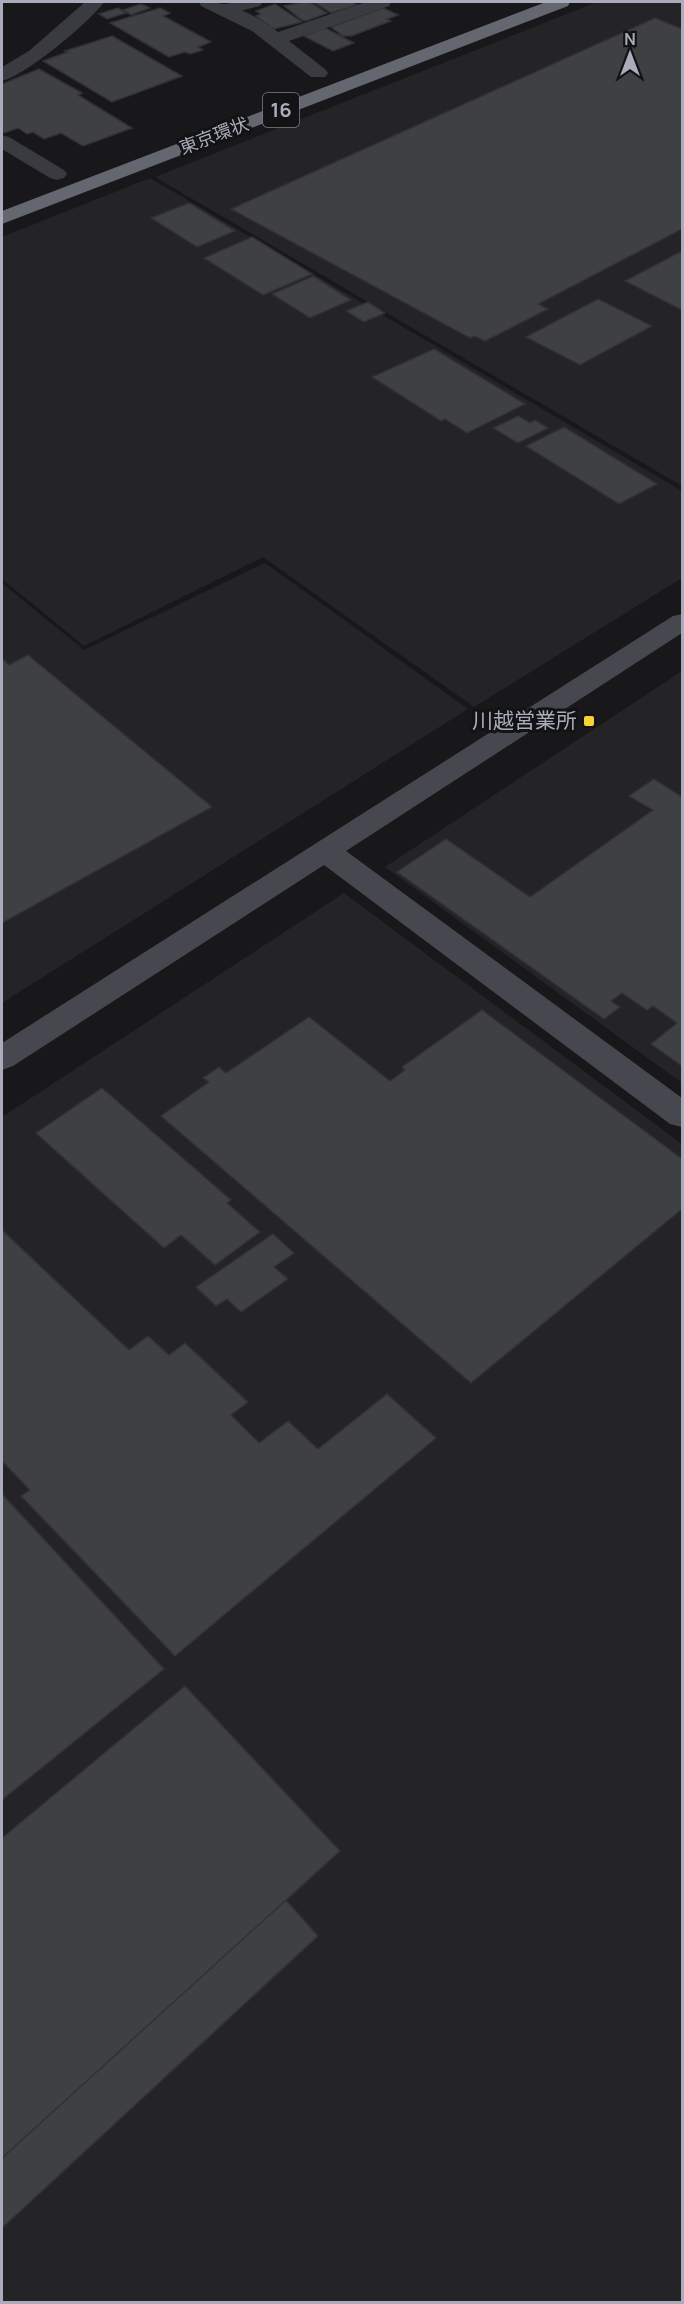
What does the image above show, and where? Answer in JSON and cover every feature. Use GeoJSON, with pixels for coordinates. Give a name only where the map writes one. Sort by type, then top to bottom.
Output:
{"type":"FeatureCollection","features":[{"type":"Feature","properties":{"kind":"highway","name":"東京環状"},"geometry":{"type":"LineString","coordinates":[[2,218],[561,2]]}},
{"type":"Feature","properties":{"kind":"highway","name":"16"},"geometry":{"type":"LineString","coordinates":[[296,82],[340,65]]}},
{"type":"Feature","properties":{"kind":"highway"},"geometry":{"type":"LineString","coordinates":[[35,183],[78,166]]}},
{"type":"Feature","properties":{"kind":"street"},"geometry":{"type":"LineString","coordinates":[[2,75],[36,55],[95,2]]}},
{"type":"Feature","properties":{"kind":"street"},"geometry":{"type":"LineString","coordinates":[[278,39],[382,2]]}},
{"type":"Feature","properties":{"kind":"street"},"geometry":{"type":"LineString","coordinates":[[216,6],[278,39],[292,54],[318,73]]}},
{"type":"Feature","properties":{"kind":"street"},"geometry":{"type":"LineString","coordinates":[[2,141],[57,174]]}},
{"type":"Feature","properties":{"kind":"street"},"geometry":{"type":"LineString","coordinates":[[2,1058],[682,622]]}},
{"type":"Feature","properties":{"kind":"street"},"geometry":{"type":"LineString","coordinates":[[325,850],[682,1115]]}},
{"type":"Feature","properties":{"kind":"lane"},"geometry":{"type":"LineString","coordinates":[[216,6],[254,2]]}},
{"type":"Feature","properties":{"kind":"shaded area"},"geometry":{"type":"Polygon","coordinates":[[[597,2],[682,2],[682,486],[155,177],[597,2]]]}},
{"type":"Feature","properties":{"kind":"shaded area"},"geometry":{"type":"Polygon","coordinates":[[[150,178],[682,491],[682,578],[474,707],[263,557],[84,646],[2,579],[2,237],[150,178]]]}},
{"type":"Feature","properties":{"kind":"shaded area"},"geometry":{"type":"Polygon","coordinates":[[[265,563],[468,709],[2,1003],[2,583],[84,650],[265,563]]]}},
{"type":"Feature","properties":{"kind":"shaded area"},"geometry":{"type":"Polygon","coordinates":[[[682,671],[682,1083],[385,867],[682,671]]]}},
{"type":"Feature","properties":{"kind":"shaded area"},"geometry":{"type":"Polygon","coordinates":[[[344,893],[682,1144],[682,2302],[2,2302],[2,1117],[344,893]]]}},
{"type":"Feature","properties":{"kind":"building"},"geometry":{"type":"Polygon","coordinates":[[[296,2],[310,2],[327,13],[306,21],[302,20],[284,6],[298,3],[296,2]]]}},
{"type":"Feature","properties":{"kind":"building"},"geometry":{"type":"Polygon","coordinates":[[[352,2],[357,5],[331,13],[315,3],[352,2]]]}},
{"type":"Feature","properties":{"kind":"building"},"geometry":{"type":"Polygon","coordinates":[[[141,4],[150,8],[131,15],[123,10],[141,4]]]}},
{"type":"Feature","properties":{"kind":"building"},"geometry":{"type":"Polygon","coordinates":[[[275,4],[302,22],[274,29],[256,16],[261,14],[256,11],[275,4]]]}},
{"type":"Feature","properties":{"kind":"building"},"geometry":{"type":"Polygon","coordinates":[[[118,8],[126,13],[107,19],[99,14],[118,8]]]}},
{"type":"Feature","properties":{"kind":"building"},"geometry":{"type":"Polygon","coordinates":[[[160,8],[170,13],[163,16],[211,42],[198,47],[203,50],[169,57],[110,23],[160,8]]]}},
{"type":"Feature","properties":{"kind":"building"},"geometry":{"type":"Polygon","coordinates":[[[383,8],[398,15],[387,19],[391,21],[351,36],[343,36],[331,27],[383,8]]]}},
{"type":"Feature","properties":{"kind":"building"},"geometry":{"type":"Polygon","coordinates":[[[655,18],[682,29],[682,229],[538,304],[548,309],[485,341],[475,336],[470,338],[231,209],[655,18]]]}},
{"type":"Feature","properties":{"kind":"building"},"geometry":{"type":"Polygon","coordinates":[[[325,28],[354,43],[333,51],[304,36],[325,28]]]}},
{"type":"Feature","properties":{"kind":"building"},"geometry":{"type":"Polygon","coordinates":[[[112,36],[182,76],[112,102],[43,61],[68,52],[65,51],[112,36]]]}},
{"type":"Feature","properties":{"kind":"building"},"geometry":{"type":"Polygon","coordinates":[[[39,69],[82,93],[78,95],[132,128],[83,146],[61,133],[44,139],[33,132],[27,134],[18,128],[4,133],[2,131],[2,84],[39,69]]]}},
{"type":"Feature","properties":{"kind":"building"},"geometry":{"type":"Polygon","coordinates":[[[189,203],[235,231],[197,247],[151,218],[189,203]]]}},
{"type":"Feature","properties":{"kind":"building"},"geometry":{"type":"Polygon","coordinates":[[[252,237],[312,274],[263,295],[204,258],[252,237]]]}},
{"type":"Feature","properties":{"kind":"building"},"geometry":{"type":"Polygon","coordinates":[[[682,251],[682,310],[625,281],[682,251]]]}},
{"type":"Feature","properties":{"kind":"building"},"geometry":{"type":"Polygon","coordinates":[[[313,276],[351,300],[310,318],[272,294],[313,276]]]}},
{"type":"Feature","properties":{"kind":"building"},"geometry":{"type":"Polygon","coordinates":[[[598,299],[652,326],[580,365],[526,337],[598,299]]]}},
{"type":"Feature","properties":{"kind":"building"},"geometry":{"type":"Polygon","coordinates":[[[368,302],[385,313],[364,322],[346,311],[368,302]]]}},
{"type":"Feature","properties":{"kind":"building"},"geometry":{"type":"Polygon","coordinates":[[[434,349],[525,404],[467,433],[445,419],[441,421],[372,377],[434,349]]]}},
{"type":"Feature","properties":{"kind":"building"},"geometry":{"type":"Polygon","coordinates":[[[518,416],[530,423],[535,420],[548,428],[518,443],[493,428],[518,416]]]}},
{"type":"Feature","properties":{"kind":"building"},"geometry":{"type":"Polygon","coordinates":[[[564,427],[657,484],[619,504],[526,446],[564,427]]]}},
{"type":"Feature","properties":{"kind":"building"},"geometry":{"type":"Polygon","coordinates":[[[28,655],[212,807],[2,923],[2,658],[9,665],[28,655]]]}},
{"type":"Feature","properties":{"kind":"building"},"geometry":{"type":"Polygon","coordinates":[[[654,779],[682,797],[682,1066],[651,1044],[677,1023],[653,1006],[647,1010],[622,993],[611,1001],[620,1007],[604,1019],[397,872],[446,839],[530,897],[653,810],[629,796],[654,779]]]}},
{"type":"Feature","properties":{"kind":"building"},"geometry":{"type":"Polygon","coordinates":[[[482,1010],[682,1159],[682,1209],[471,1383],[161,1116],[209,1082],[203,1078],[219,1067],[226,1073],[309,1017],[390,1081],[405,1070],[402,1067],[482,1010]]]}},
{"type":"Feature","properties":{"kind":"building"},"geometry":{"type":"Polygon","coordinates":[[[102,1088],[231,1200],[227,1203],[260,1232],[215,1265],[181,1235],[164,1248],[36,1133],[102,1088]]]}},
{"type":"Feature","properties":{"kind":"building"},"geometry":{"type":"Polygon","coordinates":[[[2,1230],[129,1350],[148,1336],[169,1355],[185,1343],[248,1402],[231,1415],[259,1443],[288,1421],[318,1449],[387,1394],[436,1438],[175,1656],[21,1496],[30,1490],[2,1461],[2,1230]]]}},
{"type":"Feature","properties":{"kind":"building"},"geometry":{"type":"Polygon","coordinates":[[[273,1234],[294,1253],[274,1267],[288,1279],[241,1312],[227,1299],[216,1306],[196,1287],[273,1234]]]}},
{"type":"Feature","properties":{"kind":"building"},"geometry":{"type":"Polygon","coordinates":[[[2,1494],[164,1669],[2,1800],[2,1494]]]}},
{"type":"Feature","properties":{"kind":"building"},"geometry":{"type":"Polygon","coordinates":[[[185,1686],[340,1851],[2,2158],[2,1838],[185,1686]]]}},
{"type":"Feature","properties":{"kind":"building"},"geometry":{"type":"Polygon","coordinates":[[[286,1900],[318,1936],[2,2228],[2,2158],[286,1900]]]}},
{"type":"Feature","properties":{"kind":"place","name":"川越営業所"},"geometry":{"type":"Point","coordinates":[589,721]}}]}
